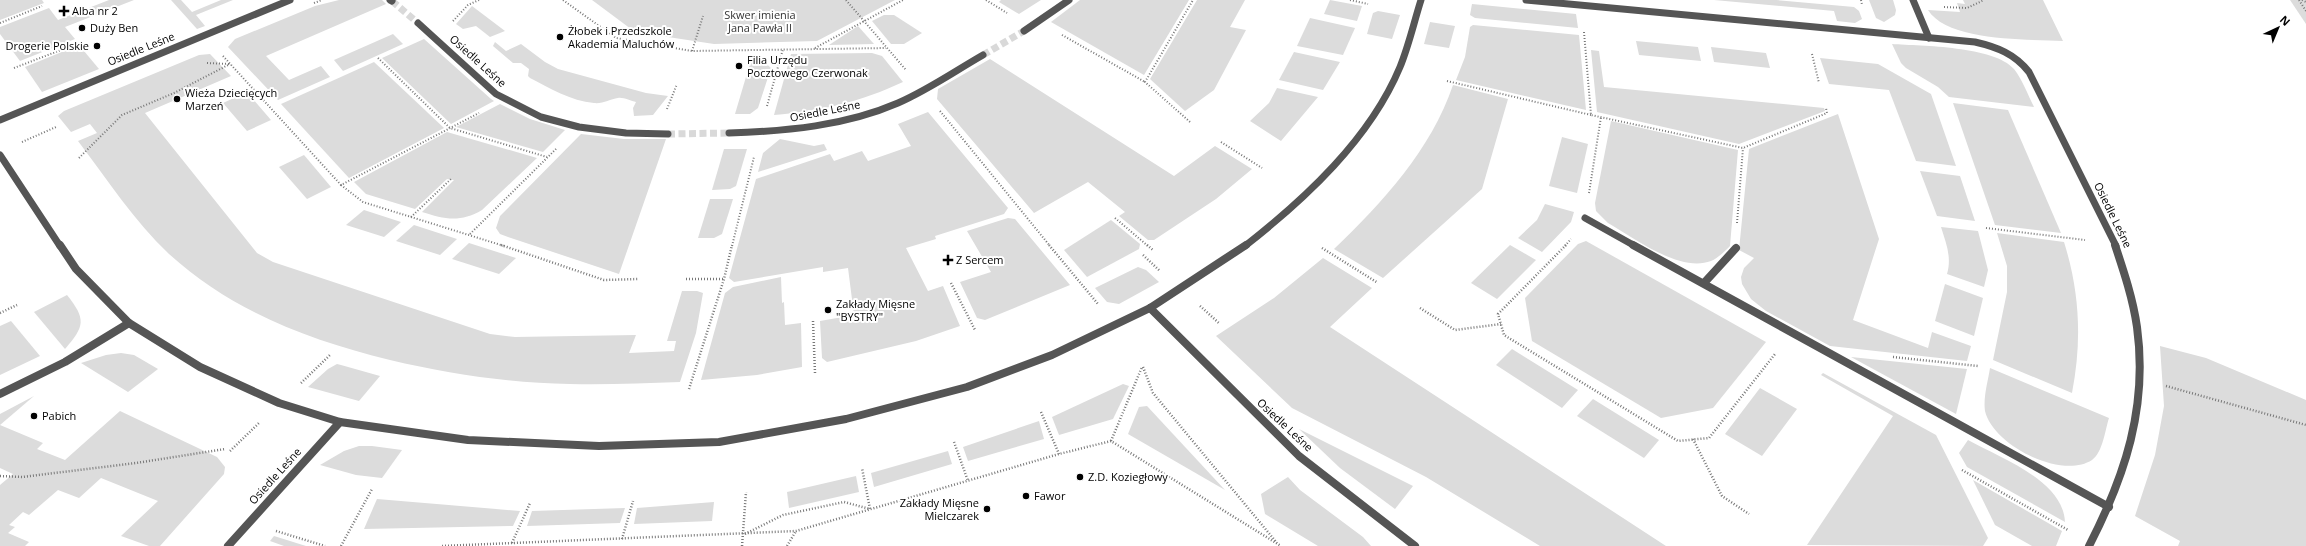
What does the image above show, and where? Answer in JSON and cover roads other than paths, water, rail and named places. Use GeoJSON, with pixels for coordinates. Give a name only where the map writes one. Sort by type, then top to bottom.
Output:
{"type":"FeatureCollection","features":[{"type":"Feature","properties":{"kind":"street","name":"Osiedle Leśne"},"geometry":{"type":"LineString","coordinates":[[0,120],[290,0]]}},
{"type":"Feature","properties":{"kind":"street"},"geometry":{"type":"LineString","coordinates":[[1024,31],[1069,0]]}},
{"type":"Feature","properties":{"kind":"street"},"geometry":{"type":"LineString","coordinates":[[0,155],[76,269],[129,323],[207,370],[279,403],[340,422],[468,440],[599,446],[719,442],[846,419],[967,386],[1052,355],[1116,326],[1150,308],[1231,256],[1281,217],[1339,161],[1376,111],[1400,67],[1420,0]]}},
{"type":"Feature","properties":{"kind":"street","name":"Osiedle Leśne"},"geometry":{"type":"LineString","coordinates":[[1526,0],[1578,3],[1976,42],[1995,46],[2021,61],[2029,72],[2115,244],[2131,296],[2137,328],[2139,379],[2130,448],[2109,507],[2090,544]]}},
{"type":"Feature","properties":{"kind":"street"},"geometry":{"type":"LineString","coordinates":[[1914,3],[1929,38]]}},
{"type":"Feature","properties":{"kind":"street","name":"Osiedle Leśne"},"geometry":{"type":"LineString","coordinates":[[418,23],[504,99],[541,117],[579,127],[626,134],[668,134]]}},
{"type":"Feature","properties":{"kind":"street","name":"Osiedle Leśne"},"geometry":{"type":"LineString","coordinates":[[729,133],[801,129],[842,122],[898,103],[924,90],[983,55]]}},
{"type":"Feature","properties":{"kind":"street"},"geometry":{"type":"LineString","coordinates":[[1585,218],[2109,507]]}},
{"type":"Feature","properties":{"kind":"street"},"geometry":{"type":"LineString","coordinates":[[1704,283],[1736,248]]}},
{"type":"Feature","properties":{"kind":"street","name":"Osiedle Leśne"},"geometry":{"type":"LineString","coordinates":[[1150,308],[1185,345],[1299,456],[1415,546]]}},
{"type":"Feature","properties":{"kind":"street"},"geometry":{"type":"LineString","coordinates":[[0,394],[65,362],[129,323]]}},
{"type":"Feature","properties":{"kind":"street","name":"Osiedle Leśne"},"geometry":{"type":"LineString","coordinates":[[228,546],[340,422]]}},
{"type":"Feature","properties":{"kind":"tunnel"},"geometry":{"type":"LineString","coordinates":[[392,1],[418,23]]}},
{"type":"Feature","properties":{"kind":"tunnel"},"geometry":{"type":"LineString","coordinates":[[983,55],[1024,31]]}},
{"type":"Feature","properties":{"kind":"tunnel"},"geometry":{"type":"LineString","coordinates":[[668,134],[729,133]]}},
{"type":"Feature","properties":{"kind":"place","name":"Alba nr 2"},"geometry":{"type":"Point","coordinates":[64,11]}},
{"type":"Feature","properties":{"kind":"place","name":"Duży Ben"},"geometry":{"type":"Point","coordinates":[82,28]}},
{"type":"Feature","properties":{"kind":"place","name":"Żłobek i Przedszkole Akademia Maluchów"},"geometry":{"type":"Point","coordinates":[560,37]}},
{"type":"Feature","properties":{"kind":"place","name":"Drogerie Polskie"},"geometry":{"type":"Point","coordinates":[97,46]}},
{"type":"Feature","properties":{"kind":"place","name":"Filia Urzędu Pocztowego Czerwonak"},"geometry":{"type":"Point","coordinates":[739,66]}},
{"type":"Feature","properties":{"kind":"place","name":"Wieża Dziecięcych Marzeń"},"geometry":{"type":"Point","coordinates":[177,99]}},
{"type":"Feature","properties":{"kind":"place","name":"Z Sercem"},"geometry":{"type":"Point","coordinates":[948,260]}},
{"type":"Feature","properties":{"kind":"place","name":"Zakłady Mięsne \"BYSTRY\""},"geometry":{"type":"Point","coordinates":[828,310]}},
{"type":"Feature","properties":{"kind":"place","name":"Pabich"},"geometry":{"type":"Point","coordinates":[34,416]}},
{"type":"Feature","properties":{"kind":"place","name":"Z.D. Koziegłowy"},"geometry":{"type":"Point","coordinates":[1080,477]}},
{"type":"Feature","properties":{"kind":"place","name":"Fawor"},"geometry":{"type":"Point","coordinates":[1026,496]}},
{"type":"Feature","properties":{"kind":"place","name":"Zakłady Mięsne Mielczarek"},"geometry":{"type":"Point","coordinates":[987,509]}},
{"type":"Feature","properties":{"kind":"park label","name":"Skwer imienia Jana Pawła II"},"geometry":{"type":"Point","coordinates":[760,21]}}]}
